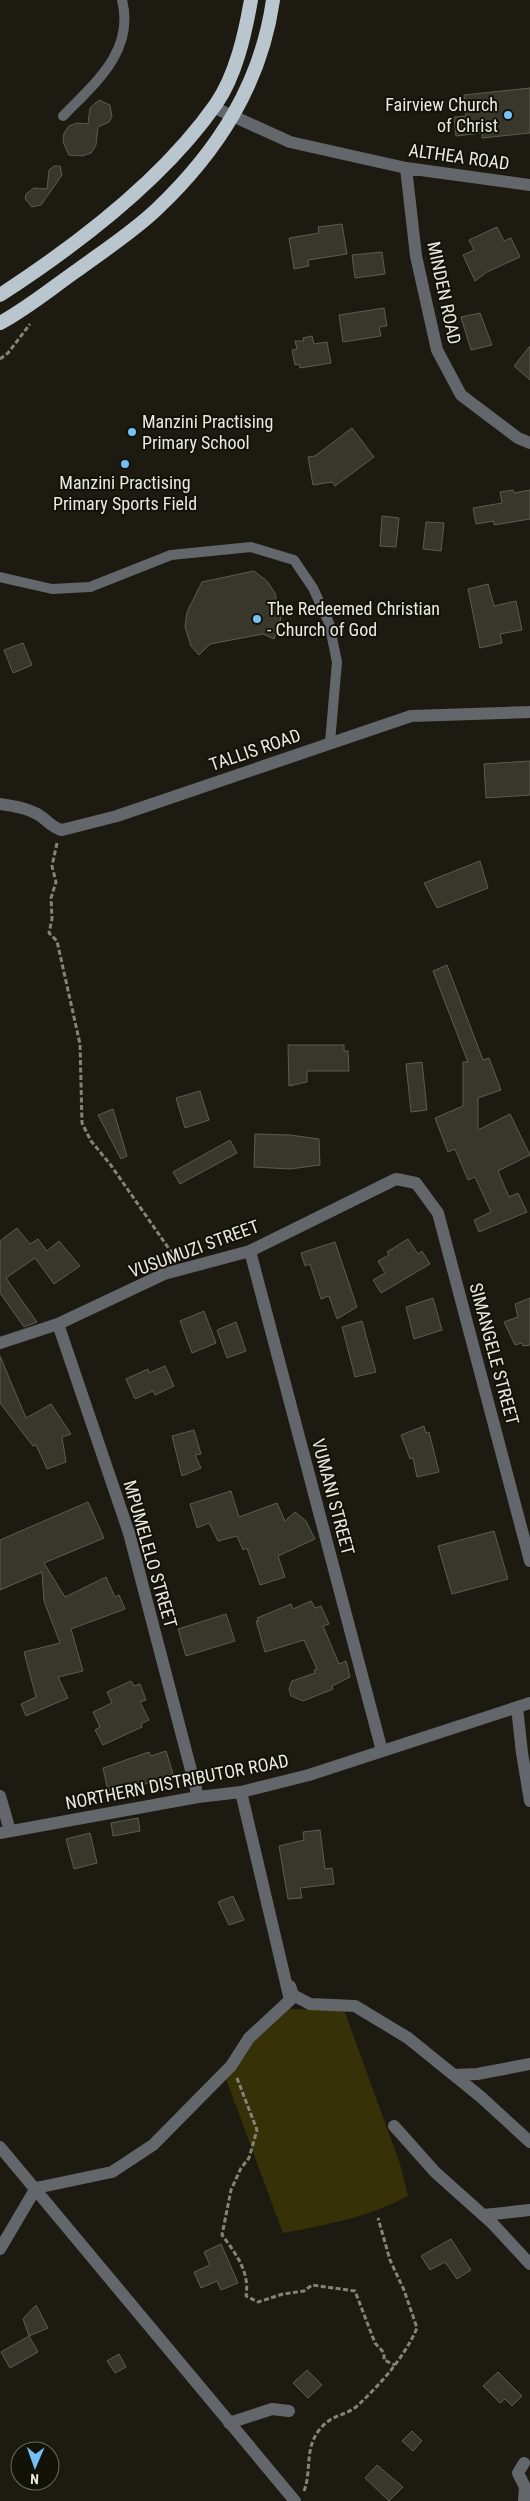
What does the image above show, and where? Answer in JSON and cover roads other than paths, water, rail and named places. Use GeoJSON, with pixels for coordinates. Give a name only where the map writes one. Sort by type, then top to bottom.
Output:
{"type":"FeatureCollection","features":[{"type":"Feature","properties":{"kind":"highway"},"geometry":{"type":"LineString","coordinates":[[0,295],[32,274],[93,227],[144,184],[186,142],[214,107],[232,73],[247,24],[251,0]]}},
{"type":"Feature","properties":{"kind":"highway"},"geometry":{"type":"LineString","coordinates":[[0,322],[42,296],[156,210],[196,167],[234,117],[250,82],[269,26],[273,0]]}},
{"type":"Feature","properties":{"kind":"street","name":"ALTHEA ROAD"},"geometry":{"type":"LineString","coordinates":[[214,107],[290,142],[406,168],[530,185]]}},
{"type":"Feature","properties":{"kind":"street","name":"MINDEN ROAD"},"geometry":{"type":"LineString","coordinates":[[406,168],[416,256],[437,350],[461,395],[518,438],[530,443]]}},
{"type":"Feature","properties":{"kind":"street","name":"TALLIS ROAD"},"geometry":{"type":"LineString","coordinates":[[0,804],[20,807],[40,816],[56,829],[62,830],[117,816],[410,716],[530,712]]}},
{"type":"Feature","properties":{"kind":"street","name":"VUSUMUZI STREET"},"geometry":{"type":"LineString","coordinates":[[0,1343],[58,1324],[164,1274],[250,1251],[396,1179]]}},
{"type":"Feature","properties":{"kind":"street","name":"SIMANGELE STREET"},"geometry":{"type":"LineString","coordinates":[[396,1179],[416,1183],[438,1213],[530,1561]]}},
{"type":"Feature","properties":{"kind":"street","name":"VUMANI STREET"},"geometry":{"type":"LineString","coordinates":[[250,1251],[382,1752]]}},
{"type":"Feature","properties":{"kind":"street","name":"MPUMELELO STREET"},"geometry":{"type":"LineString","coordinates":[[58,1324],[129,1533],[198,1797]]}},
{"type":"Feature","properties":{"kind":"street","name":"NORTHERN DISTRIBUTOR ROAD"},"geometry":{"type":"LineString","coordinates":[[5,1832],[198,1797],[241,1792],[309,1775],[530,1703]]}},
{"type":"Feature","properties":{"kind":"street"},"geometry":{"type":"LineString","coordinates":[[517,1707],[530,1801]]}},
{"type":"Feature","properties":{"kind":"street"},"geometry":{"type":"LineString","coordinates":[[0,2248],[36,2188],[112,2172],[154,2145],[231,2066],[249,2038],[290,2000],[241,1792]]}},
{"type":"Feature","properties":{"kind":"street"},"geometry":{"type":"LineString","coordinates":[[0,1796],[5,1832]]}},
{"type":"Feature","properties":{"kind":"street"},"geometry":{"type":"LineString","coordinates":[[284,1970],[293,1995],[310,2004],[355,2006],[408,2038],[482,2097],[530,2142]]}},
{"type":"Feature","properties":{"kind":"street"},"geometry":{"type":"LineString","coordinates":[[454,2075],[477,2074],[530,2064]]}},
{"type":"Feature","properties":{"kind":"street"},"geometry":{"type":"LineString","coordinates":[[394,2126],[435,2172],[484,2216],[530,2264]]}},
{"type":"Feature","properties":{"kind":"street"},"geometry":{"type":"LineString","coordinates":[[0,2147],[36,2188],[229,2423],[299,2497]]}},
{"type":"Feature","properties":{"kind":"street"},"geometry":{"type":"LineString","coordinates":[[484,2216],[530,2210]]}},
{"type":"Feature","properties":{"kind":"street"},"geometry":{"type":"LineString","coordinates":[[229,2423],[272,2409],[289,2411]]}},
{"type":"Feature","properties":{"kind":"street"},"geometry":{"type":"LineString","coordinates":[[524,2463],[518,2473],[525,2487],[524,2501]]}},
{"type":"Feature","properties":{"kind":"lane"},"geometry":{"type":"LineString","coordinates":[[63,116],[98,81],[114,60],[123,38],[126,16],[122,0]]}},
{"type":"Feature","properties":{"kind":"lane"},"geometry":{"type":"LineString","coordinates":[[0,577],[52,589],[90,587],[171,555],[251,547],[294,560],[313,588],[330,622],[337,662],[330,742]]}},
{"type":"Feature","properties":{"kind":"place","name":"Fairview Church of Christ"},"geometry":{"type":"Point","coordinates":[508,115]}},
{"type":"Feature","properties":{"kind":"place","name":"Manzini Practising Primary School"},"geometry":{"type":"Point","coordinates":[132,432]}},
{"type":"Feature","properties":{"kind":"place","name":"Manzini Practising Primary Sports Field"},"geometry":{"type":"Point","coordinates":[125,464]}},
{"type":"Feature","properties":{"kind":"place","name":"The Redeemed Christian - Church of God"},"geometry":{"type":"Point","coordinates":[257,619]}}]}
